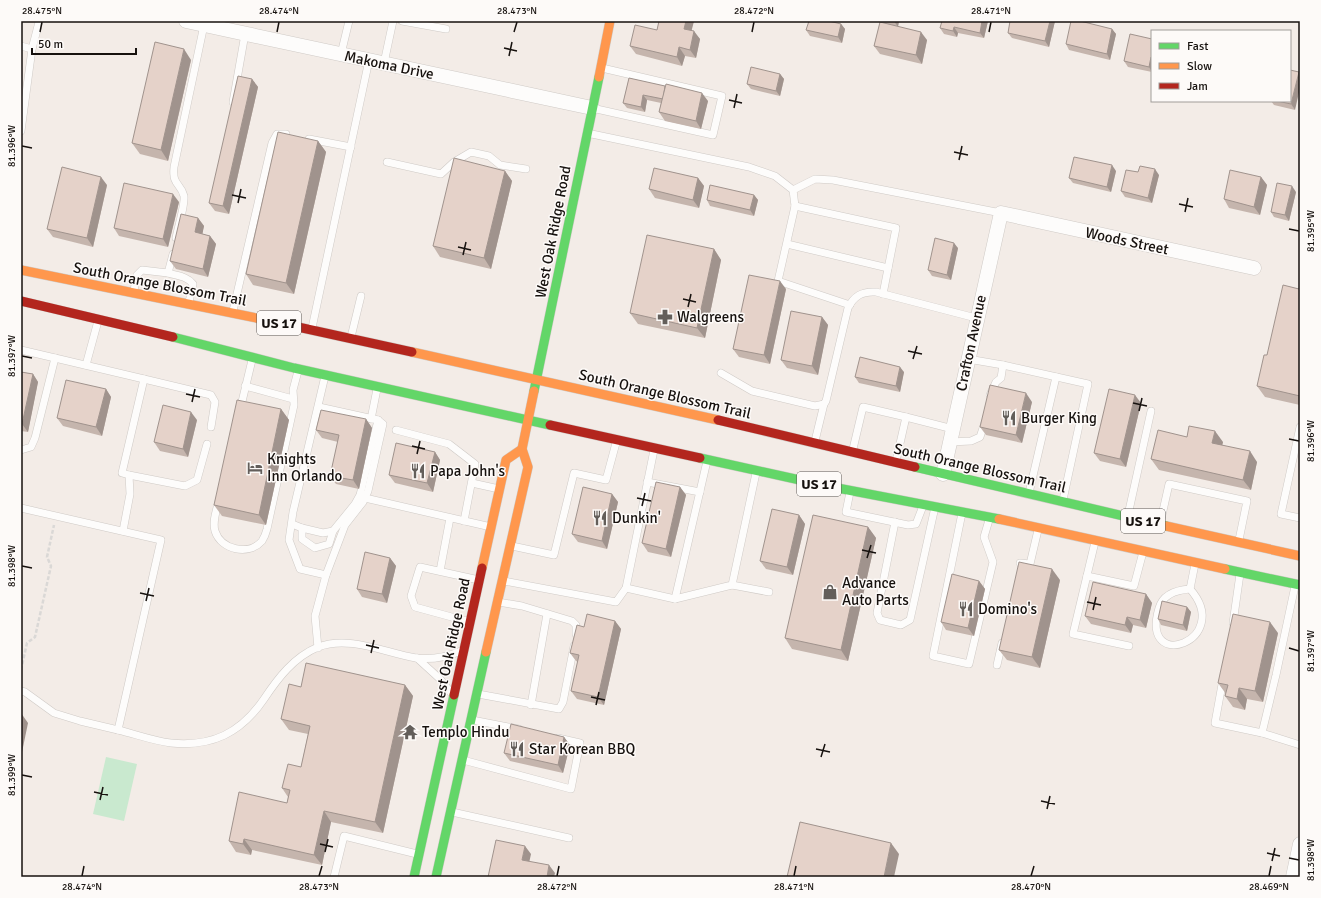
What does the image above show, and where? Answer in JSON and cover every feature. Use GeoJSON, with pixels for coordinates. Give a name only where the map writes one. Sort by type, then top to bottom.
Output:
{"type":"FeatureCollection","features":[{"type":"Feature","properties":{"kind":"main road","name":"West Oak Ridge Road"},"geometry":{"type":"LineString","coordinates":[[436,877],[452,812],[497,602],[528,467],[522,449],[610,21]]}},
{"type":"Feature","properties":{"kind":"main road","name":"South Orange Blossom Trail"},"geometry":{"type":"LineString","coordinates":[[21,270],[351,338],[537,379],[814,443],[1063,503],[1300,556]]}},
{"type":"Feature","properties":{"kind":"main road","name":"US 17"},"geometry":{"type":"LineString","coordinates":[[21,301],[299,369],[617,440],[850,490],[963,511],[1298,585]]}},
{"type":"Feature","properties":{"kind":"main road","name":"West Oak Ridge Road"},"geometry":{"type":"LineString","coordinates":[[414,877],[506,460],[522,449]]}},
{"type":"Feature","properties":{"kind":"main road"},"geometry":{"type":"LineString","coordinates":[[423,877],[440,800],[436,778]]}},
{"type":"Feature","properties":{"kind":"street","name":"Makoma Drive"},"geometry":{"type":"LineString","coordinates":[[186,21],[592,108]]}},
{"type":"Feature","properties":{"kind":"street","name":"Woods Street"},"geometry":{"type":"LineString","coordinates":[[1001,213],[1254,268]]}},
{"type":"Feature","properties":{"kind":"street","name":"Crafton Avenue"},"geometry":{"type":"LineString","coordinates":[[943,474],[976,318],[1001,213]]}},
{"type":"Feature","properties":{"kind":"street"},"geometry":{"type":"LineString","coordinates":[[1293,877],[1300,844]]}},
{"type":"Feature","properties":{"kind":"lane"},"geometry":{"type":"LineString","coordinates":[[341,54],[349,21]]}},
{"type":"Feature","properties":{"kind":"lane"},"geometry":{"type":"LineString","coordinates":[[384,64],[393,21]]}},
{"type":"Feature","properties":{"kind":"lane"},"geometry":{"type":"LineString","coordinates":[[402,21],[446,29]]}},
{"type":"Feature","properties":{"kind":"lane"},"geometry":{"type":"LineString","coordinates":[[21,131],[32,49],[39,22]]}},
{"type":"Feature","properties":{"kind":"lane"},"geometry":{"type":"LineString","coordinates":[[168,274],[184,198],[182,190],[176,185],[173,176],[174,167],[204,25]]}},
{"type":"Feature","properties":{"kind":"lane"},"geometry":{"type":"LineString","coordinates":[[232,108],[245,34]]}},
{"type":"Feature","properties":{"kind":"lane"},"geometry":{"type":"LineString","coordinates":[[21,46],[32,49]]}},
{"type":"Feature","properties":{"kind":"lane"},"geometry":{"type":"LineString","coordinates":[[312,330],[369,60]]}},
{"type":"Feature","properties":{"kind":"lane"},"geometry":{"type":"LineString","coordinates":[[592,108],[713,135],[722,96],[600,68]]}},
{"type":"Feature","properties":{"kind":"lane"},"geometry":{"type":"LineString","coordinates":[[587,133],[749,167],[775,176],[793,190],[795,206],[778,281],[850,305]]}},
{"type":"Feature","properties":{"kind":"lane"},"geometry":{"type":"LineString","coordinates":[[232,313],[272,143],[277,134],[297,136],[351,147]]}},
{"type":"Feature","properties":{"kind":"lane"},"geometry":{"type":"LineString","coordinates":[[387,162],[441,174],[454,162],[471,152],[489,156],[496,165],[526,169]]}},
{"type":"Feature","properties":{"kind":"lane"},"geometry":{"type":"LineString","coordinates":[[454,162],[470,164]]}},
{"type":"Feature","properties":{"kind":"lane"},"geometry":{"type":"LineString","coordinates":[[793,190],[815,179],[833,180],[1001,213]]}},
{"type":"Feature","properties":{"kind":"lane"},"geometry":{"type":"LineString","coordinates":[[795,206],[896,228],[883,294]]}},
{"type":"Feature","properties":{"kind":"lane"},"geometry":{"type":"LineString","coordinates":[[787,244],[888,268]]}},
{"type":"Feature","properties":{"kind":"lane"},"geometry":{"type":"LineString","coordinates":[[133,294],[138,275],[142,270],[168,274],[188,278],[193,284],[188,305]]}},
{"type":"Feature","properties":{"kind":"lane"},"geometry":{"type":"LineString","coordinates":[[814,443],[852,299],[860,294],[869,292],[883,294],[976,318]]}},
{"type":"Feature","properties":{"kind":"lane"},"geometry":{"type":"LineString","coordinates":[[351,338],[361,296]]}},
{"type":"Feature","properties":{"kind":"lane"},"geometry":{"type":"LineString","coordinates":[[86,365],[98,319]]}},
{"type":"Feature","properties":{"kind":"lane"},"geometry":{"type":"LineString","coordinates":[[21,350],[210,395],[215,402],[211,427]]}},
{"type":"Feature","properties":{"kind":"lane"},"geometry":{"type":"LineString","coordinates":[[238,417],[252,357]]}},
{"type":"Feature","properties":{"kind":"lane"},"geometry":{"type":"LineString","coordinates":[[21,450],[31,447],[35,438],[55,358]]}},
{"type":"Feature","properties":{"kind":"lane"},"geometry":{"type":"LineString","coordinates":[[968,359],[1004,365],[1088,384],[1063,503]]}},
{"type":"Feature","properties":{"kind":"lane"},"geometry":{"type":"LineString","coordinates":[[852,452],[863,407],[906,417],[951,436],[971,441],[980,437],[991,391],[1001,378],[1004,365]]}},
{"type":"Feature","properties":{"kind":"lane"},"geometry":{"type":"LineString","coordinates":[[220,494],[215,518],[215,531],[220,540],[227,546],[237,550],[248,549],[262,541],[268,525],[299,369]]}},
{"type":"Feature","properties":{"kind":"lane"},"geometry":{"type":"LineString","coordinates":[[721,373],[752,391],[815,406],[824,404]]}},
{"type":"Feature","properties":{"kind":"lane"},"geometry":{"type":"LineString","coordinates":[[326,375],[289,540],[300,569],[326,575]]}},
{"type":"Feature","properties":{"kind":"lane"},"geometry":{"type":"LineString","coordinates":[[1029,494],[1056,377]]}},
{"type":"Feature","properties":{"kind":"lane"},"geometry":{"type":"LineString","coordinates":[[144,379],[122,473],[186,486],[197,480],[207,444]]}},
{"type":"Feature","properties":{"kind":"lane"},"geometry":{"type":"LineString","coordinates":[[245,386],[294,399]]}},
{"type":"Feature","properties":{"kind":"lane"},"geometry":{"type":"LineString","coordinates":[[302,528],[302,539],[316,548],[329,544],[333,531],[355,504],[360,495],[374,419],[378,386]]}},
{"type":"Feature","properties":{"kind":"lane"},"geometry":{"type":"LineString","coordinates":[[318,648],[314,616],[326,575],[344,525],[365,498],[383,424],[374,419],[319,407]]}},
{"type":"Feature","properties":{"kind":"lane"},"geometry":{"type":"LineString","coordinates":[[1128,518],[1151,411]]}},
{"type":"Feature","properties":{"kind":"lane"},"geometry":{"type":"LineString","coordinates":[[895,463],[906,417]]}},
{"type":"Feature","properties":{"kind":"lane"},"geometry":{"type":"LineString","coordinates":[[1300,427],[1281,514],[1300,518]]}},
{"type":"Feature","properties":{"kind":"lane"},"geometry":{"type":"LineString","coordinates":[[396,430],[449,444],[475,464],[464,521]]}},
{"type":"Feature","properties":{"kind":"lane"},"geometry":{"type":"LineString","coordinates":[[510,546],[554,555],[574,473],[606,480],[617,440]]}},
{"type":"Feature","properties":{"kind":"lane"},"geometry":{"type":"LineString","coordinates":[[502,580],[616,602],[626,588],[654,448]]}},
{"type":"Feature","properties":{"kind":"lane"},"geometry":{"type":"LineString","coordinates":[[675,600],[707,459]]}},
{"type":"Feature","properties":{"kind":"lane"},"geometry":{"type":"LineString","coordinates":[[732,585],[757,470]]}},
{"type":"Feature","properties":{"kind":"lane"},"geometry":{"type":"LineString","coordinates":[[123,532],[130,494],[129,475]]}},
{"type":"Feature","properties":{"kind":"lane"},"geometry":{"type":"LineString","coordinates":[[647,482],[700,492]]}},
{"type":"Feature","properties":{"kind":"lane"},"geometry":{"type":"LineString","coordinates":[[472,483],[499,490]]}},
{"type":"Feature","properties":{"kind":"lane"},"geometry":{"type":"LineString","coordinates":[[1160,525],[1169,484],[1247,501],[1239,543]]}},
{"type":"Feature","properties":{"kind":"lane"},"geometry":{"type":"LineString","coordinates":[[850,490],[846,512],[908,525],[916,524],[923,504]]}},
{"type":"Feature","properties":{"kind":"lane"},"geometry":{"type":"LineString","coordinates":[[365,498],[491,528]]}},
{"type":"Feature","properties":{"kind":"lane"},"geometry":{"type":"LineString","coordinates":[[895,522],[877,612],[880,620],[901,625],[910,620],[935,506]]}},
{"type":"Feature","properties":{"kind":"lane"},"geometry":{"type":"LineString","coordinates":[[21,508],[162,540],[118,730]]}},
{"type":"Feature","properties":{"kind":"lane"},"geometry":{"type":"LineString","coordinates":[[963,511],[933,656],[970,664],[993,562],[984,537],[989,517]]}},
{"type":"Feature","properties":{"kind":"lane"},"geometry":{"type":"LineString","coordinates":[[440,571],[450,518]]}},
{"type":"Feature","properties":{"kind":"lane"},"geometry":{"type":"LineString","coordinates":[[292,524],[323,533],[333,531]]}},
{"type":"Feature","properties":{"kind":"lane"},"geometry":{"type":"LineString","coordinates":[[1018,570],[1020,562],[1030,564],[1039,528]]}},
{"type":"Feature","properties":{"kind":"lane"},"geometry":{"type":"LineString","coordinates":[[1095,540],[1073,634],[1129,646]]}},
{"type":"Feature","properties":{"kind":"lane"},"geometry":{"type":"LineString","coordinates":[[1087,576],[1134,586],[1143,550]]}},
{"type":"Feature","properties":{"kind":"lane"},"geometry":{"type":"LineString","coordinates":[[1190,589],[1196,562]]}},
{"type":"Feature","properties":{"kind":"lane"},"geometry":{"type":"LineString","coordinates":[[470,622],[415,607],[411,596],[420,567],[479,580]]}},
{"type":"Feature","properties":{"kind":"lane"},"geometry":{"type":"LineString","coordinates":[[1232,633],[1240,572]]}},
{"type":"Feature","properties":{"kind":"lane"},"geometry":{"type":"LineString","coordinates":[[626,588],[675,600],[732,585],[769,592]]}},
{"type":"Feature","properties":{"kind":"lane"},"geometry":{"type":"LineString","coordinates":[[1262,733],[1298,585]]}},
{"type":"Feature","properties":{"kind":"lane"},"geometry":{"type":"LineString","coordinates":[[1190,589],[1197,596],[1200,606],[1202,617],[1198,633],[1191,640],[1179,646],[1170,645],[1158,636],[1155,625],[1159,608],[1162,600],[1171,593],[1190,589]]}},
{"type":"Feature","properties":{"kind":"lane"},"geometry":{"type":"LineString","coordinates":[[478,694],[559,709],[563,702],[577,630],[576,624],[572,621],[547,614],[497,602]]}},
{"type":"Feature","properties":{"kind":"lane"},"geometry":{"type":"LineString","coordinates":[[531,705],[547,614]]}},
{"type":"Feature","properties":{"kind":"lane"},"geometry":{"type":"LineString","coordinates":[[997,666],[1004,636]]}},
{"type":"Feature","properties":{"kind":"lane"},"geometry":{"type":"LineString","coordinates":[[21,691],[25,692],[54,713],[80,721],[170,743],[195,743],[218,737],[238,729],[254,714],[273,685],[294,662],[318,648],[328,645],[353,643],[417,658],[445,657],[464,650]]}},
{"type":"Feature","properties":{"kind":"lane"},"geometry":{"type":"LineString","coordinates":[[417,658],[440,679],[454,696]]}},
{"type":"Feature","properties":{"kind":"lane"},"geometry":{"type":"LineString","coordinates":[[1224,670],[1215,723],[1262,733],[1300,745]]}},
{"type":"Feature","properties":{"kind":"lane"},"geometry":{"type":"LineString","coordinates":[[472,720],[525,730]]}},
{"type":"Feature","properties":{"kind":"lane"},"geometry":{"type":"LineString","coordinates":[[463,760],[571,789],[580,744],[553,737]]}},
{"type":"Feature","properties":{"kind":"lane"},"geometry":{"type":"LineString","coordinates":[[452,812],[569,838]]}},
{"type":"Feature","properties":{"kind":"lane"},"geometry":{"type":"LineString","coordinates":[[334,877],[344,836],[419,854]]}},
{"type":"Feature","properties":{"kind":"path"},"geometry":{"type":"LineString","coordinates":[[21,670],[27,643],[35,637],[51,566],[47,556],[56,516]]}},
{"type":"Feature","properties":{"kind":"green space"},"geometry":{"type":"Polygon","coordinates":[[[106,757],[137,764],[124,821],[93,814],[106,757]]]}},
{"type":"Feature","properties":{"kind":"building"},"geometry":{"type":"Polygon","coordinates":[[[659,21],[686,21],[684,29],[694,31],[690,50],[679,47],[677,57],[630,46],[635,25],[657,30],[659,21]]]}},
{"type":"Feature","properties":{"kind":"building"},"geometry":{"type":"Polygon","coordinates":[[[809,21],[829,21],[841,24],[838,37],[806,30],[809,21]]]}},
{"type":"Feature","properties":{"kind":"building"},"geometry":{"type":"Polygon","coordinates":[[[942,21],[982,21],[980,33],[954,27],[953,31],[940,28],[942,21]]]}},
{"type":"Feature","properties":{"kind":"building"},"geometry":{"type":"Polygon","coordinates":[[[1010,21],[1050,21],[1045,41],[1008,33],[1010,21]]]}},
{"type":"Feature","properties":{"kind":"building"},"geometry":{"type":"Polygon","coordinates":[[[1071,21],[1080,21],[1112,29],[1107,54],[1066,44],[1071,21]]]}},
{"type":"Feature","properties":{"kind":"building"},"geometry":{"type":"Polygon","coordinates":[[[880,22],[921,32],[916,55],[874,46],[880,22]]]}},
{"type":"Feature","properties":{"kind":"building"},"geometry":{"type":"Polygon","coordinates":[[[1130,34],[1151,39],[1151,57],[1149,67],[1124,61],[1130,34]]]}},
{"type":"Feature","properties":{"kind":"building"},"geometry":{"type":"Polygon","coordinates":[[[155,42],[184,49],[161,150],[132,143],[155,42]]]}},
{"type":"Feature","properties":{"kind":"building"},"geometry":{"type":"Polygon","coordinates":[[[751,67],[780,74],[776,91],[747,84],[751,67]]]}},
{"type":"Feature","properties":{"kind":"building"},"geometry":{"type":"Polygon","coordinates":[[[1291,70],[1299,72],[1291,104],[1282,102],[1291,102],[1291,70]]]}},
{"type":"Feature","properties":{"kind":"building"},"geometry":{"type":"Polygon","coordinates":[[[238,76],[252,79],[223,206],[209,203],[238,76]]]}},
{"type":"Feature","properties":{"kind":"building"},"geometry":{"type":"Polygon","coordinates":[[[629,78],[665,86],[663,99],[643,95],[641,107],[623,103],[629,78]]]}},
{"type":"Feature","properties":{"kind":"building"},"geometry":{"type":"Polygon","coordinates":[[[666,84],[702,93],[696,121],[659,112],[666,84]]]}},
{"type":"Feature","properties":{"kind":"building"},"geometry":{"type":"Polygon","coordinates":[[[278,132],[318,141],[286,283],[246,274],[278,132]]]}},
{"type":"Feature","properties":{"kind":"building"},"geometry":{"type":"Polygon","coordinates":[[[1074,157],[1112,165],[1107,187],[1069,178],[1074,157]]]}},
{"type":"Feature","properties":{"kind":"building"},"geometry":{"type":"Polygon","coordinates":[[[454,158],[505,171],[484,258],[433,246],[454,158]]]}},
{"type":"Feature","properties":{"kind":"building"},"geometry":{"type":"Polygon","coordinates":[[[1140,166],[1155,169],[1148,198],[1121,191],[1126,170],[1138,172],[1140,166]]]}},
{"type":"Feature","properties":{"kind":"building"},"geometry":{"type":"Polygon","coordinates":[[[62,167],[101,177],[87,238],[47,229],[62,167]]]}},
{"type":"Feature","properties":{"kind":"building"},"geometry":{"type":"Polygon","coordinates":[[[654,168],[698,178],[693,200],[649,189],[654,168]]]}},
{"type":"Feature","properties":{"kind":"building"},"geometry":{"type":"Polygon","coordinates":[[[1230,170],[1261,177],[1254,207],[1224,199],[1230,170]]]}},
{"type":"Feature","properties":{"kind":"building"},"geometry":{"type":"Polygon","coordinates":[[[124,183],[173,194],[163,239],[114,228],[124,183]]]}},
{"type":"Feature","properties":{"kind":"building"},"geometry":{"type":"Polygon","coordinates":[[[1277,183],[1292,186],[1285,215],[1271,212],[1277,183]]]}},
{"type":"Feature","properties":{"kind":"building"},"geometry":{"type":"Polygon","coordinates":[[[710,185],[754,195],[750,210],[707,200],[710,185]]]}},
{"type":"Feature","properties":{"kind":"building"},"geometry":{"type":"Polygon","coordinates":[[[181,214],[198,218],[195,232],[210,236],[203,269],[170,261],[181,214]]]}},
{"type":"Feature","properties":{"kind":"building","name":"Walgreens"},"geometry":{"type":"Polygon","coordinates":[[[647,235],[714,249],[697,328],[630,313],[647,235]]]}},
{"type":"Feature","properties":{"kind":"building"},"geometry":{"type":"Polygon","coordinates":[[[935,238],[954,243],[947,275],[928,270],[935,238]]]}},
{"type":"Feature","properties":{"kind":"building"},"geometry":{"type":"Polygon","coordinates":[[[749,275],[780,281],[764,355],[733,349],[749,275]]]}},
{"type":"Feature","properties":{"kind":"building"},"geometry":{"type":"Polygon","coordinates":[[[1283,285],[1299,289],[1300,285],[1300,396],[1257,386],[1264,355],[1267,355],[1283,285]]]}},
{"type":"Feature","properties":{"kind":"building"},"geometry":{"type":"Polygon","coordinates":[[[791,311],[822,317],[812,366],[781,360],[791,311]]]}},
{"type":"Feature","properties":{"kind":"building"},"geometry":{"type":"Polygon","coordinates":[[[860,357],[900,367],[896,386],[855,377],[860,357]]]}},
{"type":"Feature","properties":{"kind":"building"},"geometry":{"type":"Polygon","coordinates":[[[21,372],[33,374],[22,424],[21,424],[21,372]]]}},
{"type":"Feature","properties":{"kind":"building"},"geometry":{"type":"Polygon","coordinates":[[[66,380],[106,389],[96,427],[57,418],[66,380]]]}},
{"type":"Feature","properties":{"kind":"building","name":"Burger King"},"geometry":{"type":"Polygon","coordinates":[[[990,385],[1026,393],[1016,435],[980,427],[990,385]]]}},
{"type":"Feature","properties":{"kind":"building"},"geometry":{"type":"Polygon","coordinates":[[[1109,389],[1135,395],[1120,459],[1094,453],[1109,389]]]}},
{"type":"Feature","properties":{"kind":"building","name":"Knights Inn Orlando"},"geometry":{"type":"Polygon","coordinates":[[[237,400],[281,409],[259,515],[214,505],[237,400]]]}},
{"type":"Feature","properties":{"kind":"building"},"geometry":{"type":"Polygon","coordinates":[[[163,405],[191,412],[183,449],[154,442],[163,405]]]}},
{"type":"Feature","properties":{"kind":"building"},"geometry":{"type":"Polygon","coordinates":[[[321,410],[366,419],[353,480],[330,476],[339,435],[316,430],[321,410]]]}},
{"type":"Feature","properties":{"kind":"building"},"geometry":{"type":"Polygon","coordinates":[[[1189,426],[1215,431],[1212,443],[1250,451],[1243,480],[1151,459],[1158,430],[1187,437],[1189,426]]]}},
{"type":"Feature","properties":{"kind":"building","name":"Papa John's"},"geometry":{"type":"Polygon","coordinates":[[[396,443],[435,452],[427,483],[389,475],[396,443]]]}},
{"type":"Feature","properties":{"kind":"building"},"geometry":{"type":"Polygon","coordinates":[[[656,482],[680,487],[666,549],[642,543],[656,482]]]}},
{"type":"Feature","properties":{"kind":"building"},"geometry":{"type":"Polygon","coordinates":[[[583,487],[612,494],[602,541],[572,534],[583,487]]]}},
{"type":"Feature","properties":{"kind":"building"},"geometry":{"type":"Polygon","coordinates":[[[772,509],[799,515],[787,567],[760,561],[772,509]]]}},
{"type":"Feature","properties":{"kind":"building"},"geometry":{"type":"Polygon","coordinates":[[[813,515],[868,527],[841,650],[785,638],[813,515]]]}},
{"type":"Feature","properties":{"kind":"building"},"geometry":{"type":"Polygon","coordinates":[[[365,552],[390,558],[382,594],[357,589],[365,552]]]}},
{"type":"Feature","properties":{"kind":"building"},"geometry":{"type":"Polygon","coordinates":[[[1019,562],[1052,569],[1032,657],[999,650],[1019,562]]]}},
{"type":"Feature","properties":{"kind":"building","name":"Domino's"},"geometry":{"type":"Polygon","coordinates":[[[952,574],[979,581],[968,628],[941,622],[952,574]]]}},
{"type":"Feature","properties":{"kind":"building"},"geometry":{"type":"Polygon","coordinates":[[[1093,582],[1146,594],[1140,620],[1127,617],[1125,625],[1085,616],[1093,582]]]}},
{"type":"Feature","properties":{"kind":"building"},"geometry":{"type":"Polygon","coordinates":[[[1162,601],[1187,607],[1183,625],[1158,619],[1162,601]]]}},
{"type":"Feature","properties":{"kind":"building"},"geometry":{"type":"Polygon","coordinates":[[[587,614],[615,621],[598,697],[571,691],[579,655],[570,653],[577,625],[584,627],[587,614]]]}},
{"type":"Feature","properties":{"kind":"building"},"geometry":{"type":"Polygon","coordinates":[[[1233,614],[1270,622],[1255,691],[1239,688],[1237,699],[1225,696],[1228,685],[1218,683],[1233,614]]]}},
{"type":"Feature","properties":{"kind":"building"},"geometry":{"type":"Polygon","coordinates":[[[306,663],[405,685],[375,822],[324,811],[314,855],[244,839],[243,844],[229,841],[239,792],[287,803],[290,790],[282,788],[288,764],[301,767],[310,726],[281,719],[289,684],[301,687],[306,663]]]}},
{"type":"Feature","properties":{"kind":"building"},"geometry":{"type":"Polygon","coordinates":[[[511,724],[564,737],[558,765],[504,753],[511,724]]]}},
{"type":"Feature","properties":{"kind":"building"},"geometry":{"type":"Polygon","coordinates":[[[800,822],[891,843],[884,877],[787,877],[800,822]]]}},
{"type":"Feature","properties":{"kind":"building"},"geometry":{"type":"Polygon","coordinates":[[[496,840],[525,846],[522,860],[549,865],[547,877],[488,877],[496,840]]]}},
{"type":"Feature","properties":{"kind":"traffic: fast"},"geometry":{"type":"LineString","coordinates":[[534,391],[599,77]]}},
{"type":"Feature","properties":{"kind":"traffic: fast"},"geometry":{"type":"LineString","coordinates":[[173,337],[294,368],[550,425]]}},
{"type":"Feature","properties":{"kind":"traffic: fast"},"geometry":{"type":"LineString","coordinates":[[700,458],[827,486],[999,519]]}},
{"type":"Feature","properties":{"kind":"traffic: fast"},"geometry":{"type":"LineString","coordinates":[[915,467],[1166,526]]}},
{"type":"Feature","properties":{"kind":"traffic: fast"},"geometry":{"type":"LineString","coordinates":[[1225,569],[1300,585]]}},
{"type":"Feature","properties":{"kind":"traffic: fast"},"geometry":{"type":"LineString","coordinates":[[436,877],[486,652]]}},
{"type":"Feature","properties":{"kind":"traffic: fast"},"geometry":{"type":"LineString","coordinates":[[414,877],[454,695]]}},
{"type":"Feature","properties":{"kind":"traffic: slow"},"geometry":{"type":"LineString","coordinates":[[599,77],[610,21]]}},
{"type":"Feature","properties":{"kind":"traffic: slow"},"geometry":{"type":"LineString","coordinates":[[21,270],[266,320]]}},
{"type":"Feature","properties":{"kind":"traffic: slow"},"geometry":{"type":"LineString","coordinates":[[412,352],[718,420]]}},
{"type":"Feature","properties":{"kind":"traffic: slow"},"geometry":{"type":"LineString","coordinates":[[486,652],[528,467],[522,449],[534,391]]}},
{"type":"Feature","properties":{"kind":"traffic: slow"},"geometry":{"type":"LineString","coordinates":[[482,568],[506,460],[522,449]]}},
{"type":"Feature","properties":{"kind":"traffic: slow"},"geometry":{"type":"LineString","coordinates":[[999,519],[1225,569]]}},
{"type":"Feature","properties":{"kind":"traffic: slow"},"geometry":{"type":"LineString","coordinates":[[1166,526],[1300,556]]}},
{"type":"Feature","properties":{"kind":"traffic: jam"},"geometry":{"type":"LineString","coordinates":[[21,301],[173,337]]}},
{"type":"Feature","properties":{"kind":"traffic: jam"},"geometry":{"type":"LineString","coordinates":[[266,320],[412,352]]}},
{"type":"Feature","properties":{"kind":"traffic: jam"},"geometry":{"type":"LineString","coordinates":[[718,420],[915,467]]}},
{"type":"Feature","properties":{"kind":"traffic: jam"},"geometry":{"type":"LineString","coordinates":[[550,425],[700,458]]}},
{"type":"Feature","properties":{"kind":"traffic: jam"},"geometry":{"type":"LineString","coordinates":[[454,695],[482,568]]}},
{"type":"Feature","properties":{"kind":"place","name":"Walgreens"},"geometry":{"type":"Point","coordinates":[665,317]}},
{"type":"Feature","properties":{"kind":"place","name":"Burger King"},"geometry":{"type":"Point","coordinates":[1009,418]}},
{"type":"Feature","properties":{"kind":"place","name":"Knights Inn Orlando"},"geometry":{"type":"Point","coordinates":[255,468]}},
{"type":"Feature","properties":{"kind":"place","name":"Papa John's"},"geometry":{"type":"Point","coordinates":[418,471]}},
{"type":"Feature","properties":{"kind":"place","name":"Dunkin'"},"geometry":{"type":"Point","coordinates":[600,518]}},
{"type":"Feature","properties":{"kind":"place","name":"Advance Auto Parts"},"geometry":{"type":"Point","coordinates":[830,592]}},
{"type":"Feature","properties":{"kind":"place","name":"Domino's"},"geometry":{"type":"Point","coordinates":[966,609]}},
{"type":"Feature","properties":{"kind":"place","name":"Templo Hindu"},"geometry":{"type":"Point","coordinates":[410,732]}},
{"type":"Feature","properties":{"kind":"place","name":"Star Korean BBQ"},"geometry":{"type":"Point","coordinates":[517,749]}}]}
